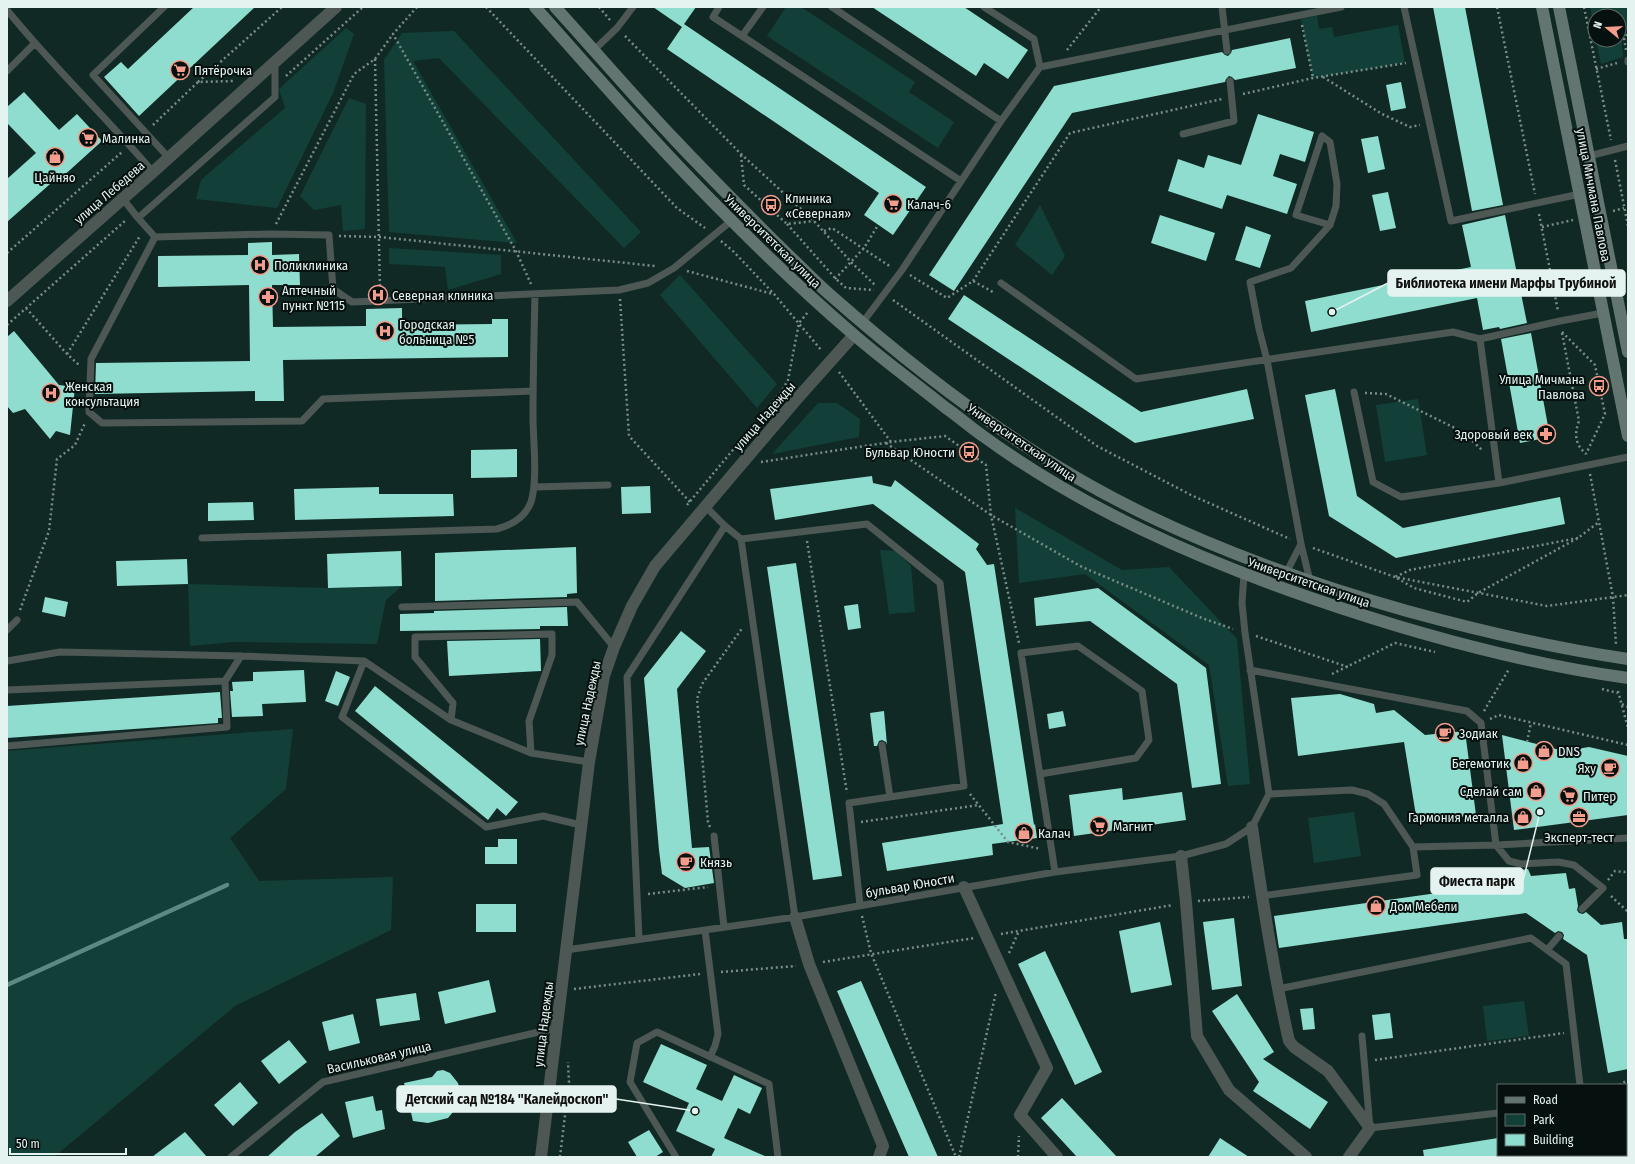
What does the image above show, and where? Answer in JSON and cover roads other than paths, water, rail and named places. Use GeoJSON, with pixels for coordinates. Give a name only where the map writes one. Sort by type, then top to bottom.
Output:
{"type":"FeatureCollection","features":[{"type":"Feature","properties":{"kind":"main road","name":"Университетская улица"},"geometry":{"type":"LineString","coordinates":[[535,7],[666,152],[731,221],[816,302],[892,366],[983,436],[1043,476],[1112,515],[1187,551],[1281,588],[1367,617],[1442,639],[1510,656],[1628,678]]}},
{"type":"Feature","properties":{"kind":"main road","name":"Университетская улица"},"geometry":{"type":"LineString","coordinates":[[555,7],[675,141],[826,291],[911,362],[1029,449],[1080,480],[1150,516],[1218,547],[1286,573],[1353,596],[1453,624],[1542,645],[1628,659]]}},
{"type":"Feature","properties":{"kind":"main road","name":"улица Мичмана Павлова"},"geometry":{"type":"LineString","coordinates":[[1542,7],[1628,436]]}},
{"type":"Feature","properties":{"kind":"main road","name":"улица Мичмана Павлова"},"geometry":{"type":"LineString","coordinates":[[1559,7],[1628,352]]}},
{"type":"Feature","properties":{"kind":"main road"},"geometry":{"type":"LineString","coordinates":[[583,61],[594,50]]}},
{"type":"Feature","properties":{"kind":"main road"},"geometry":{"type":"LineString","coordinates":[[1573,160],[1589,156]]}},
{"type":"Feature","properties":{"kind":"main road"},"geometry":{"type":"LineString","coordinates":[[1603,313],[1619,309]]}},
{"type":"Feature","properties":{"kind":"main road"},"geometry":{"type":"LineString","coordinates":[[854,335],[863,322]]}},
{"type":"Feature","properties":{"kind":"main road"},"geometry":{"type":"LineString","coordinates":[[1244,574],[1250,559]]}},
{"type":"Feature","properties":{"kind":"main road"},"geometry":{"type":"LineString","coordinates":[[1281,588],[1286,573]]}},
{"type":"Feature","properties":{"kind":"main road"},"geometry":{"type":"LineString","coordinates":[[1305,596],[1310,581]]}},
{"type":"Feature","properties":{"kind":"street","name":"улица Лебедева"},"geometry":{"type":"LineString","coordinates":[[7,301],[169,158],[336,7]]}},
{"type":"Feature","properties":{"kind":"street","name":"улица Надежды"},"geometry":{"type":"LineString","coordinates":[[541,1157],[589,762],[604,676],[614,647],[632,606],[655,566],[854,335]]}},
{"type":"Feature","properties":{"kind":"street"},"geometry":{"type":"LineString","coordinates":[[1252,827],[1261,896],[1289,1041],[1294,1047],[1328,1071],[1370,1128],[1349,1157]]}},
{"type":"Feature","properties":{"kind":"street"},"geometry":{"type":"LineString","coordinates":[[1181,856],[1197,1036],[1229,1090],[1306,1157]]}},
{"type":"Feature","properties":{"kind":"street"},"geometry":{"type":"LineString","coordinates":[[964,887],[1048,1068],[1020,1115],[1057,1157]]}},
{"type":"Feature","properties":{"kind":"street"},"geometry":{"type":"LineString","coordinates":[[796,917],[809,964],[883,1146],[879,1157]]}},
{"type":"Feature","properties":{"kind":"lane"},"geometry":{"type":"LineString","coordinates":[[164,7],[93,75],[169,158]]}},
{"type":"Feature","properties":{"kind":"lane"},"geometry":{"type":"LineString","coordinates":[[594,50],[617,28],[633,7]]}},
{"type":"Feature","properties":{"kind":"lane"},"geometry":{"type":"LineString","coordinates":[[719,7],[713,17],[961,182]]}},
{"type":"Feature","properties":{"kind":"lane"},"geometry":{"type":"LineString","coordinates":[[742,36],[763,7]]}},
{"type":"Feature","properties":{"kind":"lane"},"geometry":{"type":"LineString","coordinates":[[832,7],[1001,121]]}},
{"type":"Feature","properties":{"kind":"lane"},"geometry":{"type":"LineString","coordinates":[[984,7],[1034,39],[1040,67]]}},
{"type":"Feature","properties":{"kind":"lane"},"geometry":{"type":"LineString","coordinates":[[1222,7],[1227,51]]}},
{"type":"Feature","properties":{"kind":"lane"},"geometry":{"type":"LineString","coordinates":[[863,322],[902,270],[1001,121],[1040,67],[1341,7]]}},
{"type":"Feature","properties":{"kind":"lane"},"geometry":{"type":"LineString","coordinates":[[1404,7],[1451,221],[1580,194]]}},
{"type":"Feature","properties":{"kind":"lane"},"geometry":{"type":"LineString","coordinates":[[7,10],[34,44],[153,172]]}},
{"type":"Feature","properties":{"kind":"lane"},"geometry":{"type":"LineString","coordinates":[[7,70],[34,44]]}},
{"type":"Feature","properties":{"kind":"lane"},"geometry":{"type":"LineString","coordinates":[[138,218],[275,97],[275,62]]}},
{"type":"Feature","properties":{"kind":"lane"},"geometry":{"type":"LineString","coordinates":[[1183,134],[1234,122],[1230,81]]}},
{"type":"Feature","properties":{"kind":"lane"},"geometry":{"type":"LineString","coordinates":[[1310,581],[1298,543],[1267,360],[1259,329],[1250,282],[1291,268],[1330,225],[1336,206],[1337,184],[1330,142],[1322,136],[1296,215],[1330,225]]}},
{"type":"Feature","properties":{"kind":"lane"},"geometry":{"type":"LineString","coordinates":[[1589,156],[1628,146]]}},
{"type":"Feature","properties":{"kind":"lane"},"geometry":{"type":"LineString","coordinates":[[123,199],[155,237],[270,234],[329,235],[333,289],[352,302],[619,290],[648,284],[674,268],[731,221]]}},
{"type":"Feature","properties":{"kind":"lane"},"geometry":{"type":"LineString","coordinates":[[155,237],[92,359],[89,412],[102,423],[302,421],[323,399],[533,391]]}},
{"type":"Feature","properties":{"kind":"lane"},"geometry":{"type":"LineString","coordinates":[[1001,283],[1136,379],[1453,332],[1480,339],[1603,313]]}},
{"type":"Feature","properties":{"kind":"lane"},"geometry":{"type":"LineString","coordinates":[[202,538],[497,529],[510,526],[522,516],[530,503],[534,487],[533,391],[535,294]]}},
{"type":"Feature","properties":{"kind":"lane"},"geometry":{"type":"LineString","coordinates":[[1480,339],[1499,483]]}},
{"type":"Feature","properties":{"kind":"lane"},"geometry":{"type":"LineString","coordinates":[[1354,392],[1373,482],[1401,497],[1499,483],[1628,457]]}},
{"type":"Feature","properties":{"kind":"lane"},"geometry":{"type":"LineString","coordinates":[[534,487],[608,485]]}},
{"type":"Feature","properties":{"kind":"lane"},"geometry":{"type":"LineString","coordinates":[[703,509],[741,539],[796,917]]}},
{"type":"Feature","properties":{"kind":"lane"},"geometry":{"type":"LineString","coordinates":[[741,539],[867,524],[940,583],[964,786],[849,803],[860,905]]}},
{"type":"Feature","properties":{"kind":"lane"},"geometry":{"type":"LineString","coordinates":[[639,939],[627,677],[725,526]]}},
{"type":"Feature","properties":{"kind":"lane"},"geometry":{"type":"LineString","coordinates":[[1286,573],[1298,543]]}},
{"type":"Feature","properties":{"kind":"lane"},"geometry":{"type":"LineString","coordinates":[[1244,574],[1242,603],[1250,670],[1269,794],[1252,827]]}},
{"type":"Feature","properties":{"kind":"lane"},"geometry":{"type":"LineString","coordinates":[[402,606],[577,602],[614,647]]}},
{"type":"Feature","properties":{"kind":"lane"},"geometry":{"type":"LineString","coordinates":[[7,630],[17,620]]}},
{"type":"Feature","properties":{"kind":"lane"},"geometry":{"type":"LineString","coordinates":[[451,720],[454,703],[415,657],[415,637],[552,634],[552,655],[529,721],[531,754]]}},
{"type":"Feature","properties":{"kind":"lane"},"geometry":{"type":"LineString","coordinates":[[1040,774],[1136,758],[1149,740],[1142,691],[1078,646],[1021,653],[1055,872]]}},
{"type":"Feature","properties":{"kind":"lane"},"geometry":{"type":"LineString","coordinates":[[7,660],[60,652],[242,656],[364,661],[451,720],[531,754],[589,762]]}},
{"type":"Feature","properties":{"kind":"lane"},"geometry":{"type":"LineString","coordinates":[[7,746],[227,727],[225,681],[242,656]]}},
{"type":"Feature","properties":{"kind":"lane"},"geometry":{"type":"LineString","coordinates":[[364,661],[342,717],[486,827],[543,816],[581,825]]}},
{"type":"Feature","properties":{"kind":"lane"},"geometry":{"type":"LineString","coordinates":[[1250,670],[1467,711],[1481,723],[1496,845],[1509,860],[1521,864],[1558,862],[1574,865],[1603,888],[1582,909]]}},
{"type":"Feature","properties":{"kind":"lane"},"geometry":{"type":"LineString","coordinates":[[7,690],[225,681]]}},
{"type":"Feature","properties":{"kind":"lane"},"geometry":{"type":"LineString","coordinates":[[882,745],[890,797]]}},
{"type":"Feature","properties":{"kind":"lane"},"geometry":{"type":"LineString","coordinates":[[1261,896],[1417,875],[1413,847],[1384,804],[1368,794],[1352,790],[1269,794]]}},
{"type":"Feature","properties":{"kind":"lane","name":"бульвар Юности"},"geometry":{"type":"LineString","coordinates":[[566,950],[796,917],[1055,872],[1181,856],[1226,844],[1252,827]]}},
{"type":"Feature","properties":{"kind":"lane"},"geometry":{"type":"LineString","coordinates":[[714,836],[724,927]]}},
{"type":"Feature","properties":{"kind":"lane"},"geometry":{"type":"LineString","coordinates":[[1413,847],[1496,845],[1628,838]]}},
{"type":"Feature","properties":{"kind":"lane"},"geometry":{"type":"LineString","coordinates":[[706,930],[718,1034],[710,1057]]}},
{"type":"Feature","properties":{"kind":"lane"},"geometry":{"type":"LineString","coordinates":[[1547,950],[1559,936]]}},
{"type":"Feature","properties":{"kind":"lane"},"geometry":{"type":"LineString","coordinates":[[1278,989],[1531,938],[1566,964],[1580,1084]]}},
{"type":"Feature","properties":{"kind":"lane","name":"Васильковая улица"},"geometry":{"type":"LineString","coordinates":[[231,1157],[323,1082],[556,1028]]}},
{"type":"Feature","properties":{"kind":"lane"},"geometry":{"type":"LineString","coordinates":[[676,1157],[630,1082],[637,1043],[657,1032],[769,1084],[778,1157]]}},
{"type":"Feature","properties":{"kind":"lane"},"geometry":{"type":"LineString","coordinates":[[1362,1036],[1370,1128],[1497,1114]]}},
{"type":"Feature","properties":{"kind":"waterway"},"geometry":{"type":"LineString","coordinates":[[7,985],[227,885]]}},
{"type":"Feature","properties":{"kind":"place","name":"Пятёрочка"},"geometry":{"type":"Point","coordinates":[180,70]}},
{"type":"Feature","properties":{"kind":"place","name":"Малинка"},"geometry":{"type":"Point","coordinates":[88,138]}},
{"type":"Feature","properties":{"kind":"place","name":"Цайняо"},"geometry":{"type":"Point","coordinates":[55,157]}},
{"type":"Feature","properties":{"kind":"place","name":"Калач-6"},"geometry":{"type":"Point","coordinates":[893,204]}},
{"type":"Feature","properties":{"kind":"place","name":"Клиника «Северная»"},"geometry":{"type":"Point","coordinates":[771,205]}},
{"type":"Feature","properties":{"kind":"place","name":"Поликлиника"},"geometry":{"type":"Point","coordinates":[260,265]}},
{"type":"Feature","properties":{"kind":"place","name":"Северная клиника"},"geometry":{"type":"Point","coordinates":[378,295]}},
{"type":"Feature","properties":{"kind":"place","name":"Аптечный пункт №115"},"geometry":{"type":"Point","coordinates":[268,297]}},
{"type":"Feature","properties":{"kind":"place","name":"Библиотека имени Марфы Трубиной"},"geometry":{"type":"Point","coordinates":[1332,312]}},
{"type":"Feature","properties":{"kind":"place","name":"Городская больница №5"},"geometry":{"type":"Point","coordinates":[385,331]}},
{"type":"Feature","properties":{"kind":"place","name":"Улица Мичмана Павлова"},"geometry":{"type":"Point","coordinates":[1599,386]}},
{"type":"Feature","properties":{"kind":"place","name":"Женская консультация"},"geometry":{"type":"Point","coordinates":[51,393]}},
{"type":"Feature","properties":{"kind":"place","name":"Здоровый век"},"geometry":{"type":"Point","coordinates":[1546,434]}},
{"type":"Feature","properties":{"kind":"place","name":"Бульвар Юности"},"geometry":{"type":"Point","coordinates":[969,452]}},
{"type":"Feature","properties":{"kind":"place","name":"Зодиак"},"geometry":{"type":"Point","coordinates":[1445,733]}},
{"type":"Feature","properties":{"kind":"place","name":"DNS"},"geometry":{"type":"Point","coordinates":[1544,751]}},
{"type":"Feature","properties":{"kind":"place","name":"Бегемотик"},"geometry":{"type":"Point","coordinates":[1523,763]}},
{"type":"Feature","properties":{"kind":"place","name":"Яху"},"geometry":{"type":"Point","coordinates":[1610,768]}},
{"type":"Feature","properties":{"kind":"place","name":"Сделай сам"},"geometry":{"type":"Point","coordinates":[1536,791]}},
{"type":"Feature","properties":{"kind":"place","name":"Питер"},"geometry":{"type":"Point","coordinates":[1569,796]}},
{"type":"Feature","properties":{"kind":"place","name":"Фиеста парк"},"geometry":{"type":"Point","coordinates":[1540,812]}},
{"type":"Feature","properties":{"kind":"place","name":"Гармония металла"},"geometry":{"type":"Point","coordinates":[1523,817]}},
{"type":"Feature","properties":{"kind":"place","name":"Эксперт-тест"},"geometry":{"type":"Point","coordinates":[1579,817]}},
{"type":"Feature","properties":{"kind":"place","name":"Магнит"},"geometry":{"type":"Point","coordinates":[1099,826]}},
{"type":"Feature","properties":{"kind":"place","name":"Калач"},"geometry":{"type":"Point","coordinates":[1024,833]}},
{"type":"Feature","properties":{"kind":"place","name":"Князь"},"geometry":{"type":"Point","coordinates":[686,862]}},
{"type":"Feature","properties":{"kind":"place","name":"Дом Мебели"},"geometry":{"type":"Point","coordinates":[1376,906]}},
{"type":"Feature","properties":{"kind":"place","name":"Детский сад №184 \"Калейдоскоп\""},"geometry":{"type":"Point","coordinates":[695,1111]}}]}
